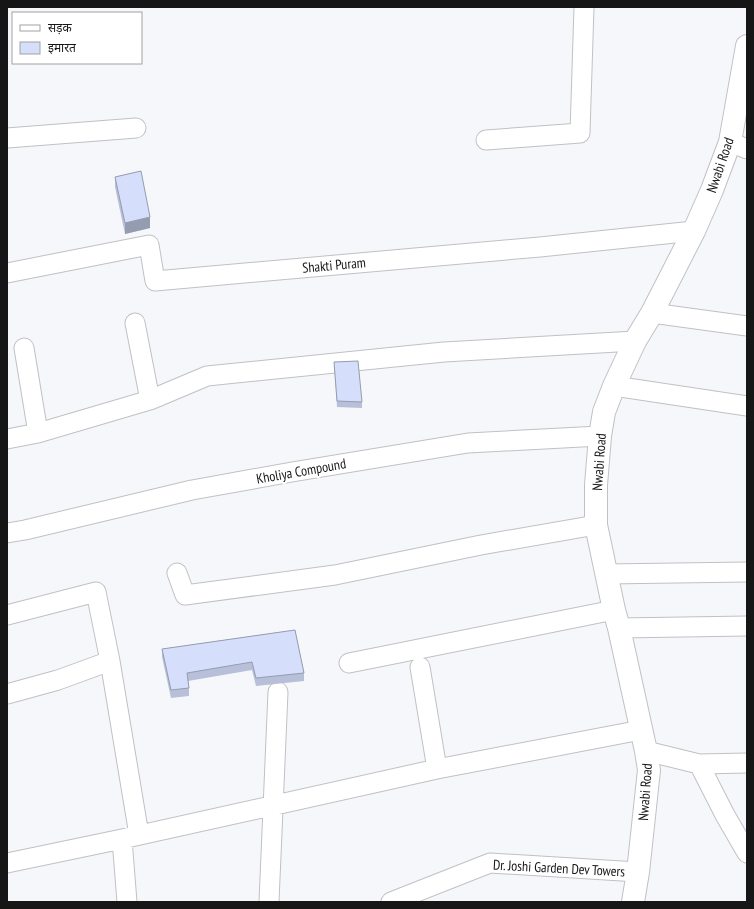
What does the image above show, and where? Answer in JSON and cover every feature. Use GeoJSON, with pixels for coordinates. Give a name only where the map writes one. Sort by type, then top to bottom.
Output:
{"type":"FeatureCollection","features":[{"type":"Feature","properties":{"kind":"street"},"geometry":{"type":"LineString","coordinates":[[486,140],[580,133],[584,7]]}},
{"type":"Feature","properties":{"kind":"street","name":"Nwabi Road"},"geometry":{"type":"LineString","coordinates":[[633,902],[638,872],[649,770],[596,525],[596,484],[600,436],[604,412],[614,386],[635,341],[652,313],[694,231],[712,190],[738,146],[747,46]]}},
{"type":"Feature","properties":{"kind":"street"},"geometry":{"type":"LineString","coordinates":[[7,138],[136,128]]}},
{"type":"Feature","properties":{"kind":"street","name":"Shakti Puram"},"geometry":{"type":"LineString","coordinates":[[7,273],[149,246],[155,281],[540,247],[694,231]]}},
{"type":"Feature","properties":{"kind":"street"},"geometry":{"type":"LineString","coordinates":[[652,313],[747,326]]}},
{"type":"Feature","properties":{"kind":"street"},"geometry":{"type":"LineString","coordinates":[[135,323],[150,400]]}},
{"type":"Feature","properties":{"kind":"street"},"geometry":{"type":"LineString","coordinates":[[7,439],[38,433],[150,400],[207,376],[444,352],[635,341]]}},
{"type":"Feature","properties":{"kind":"street"},"geometry":{"type":"LineString","coordinates":[[24,348],[38,433]]}},
{"type":"Feature","properties":{"kind":"street"},"geometry":{"type":"LineString","coordinates":[[614,386],[747,406]]}},
{"type":"Feature","properties":{"kind":"street","name":"Kholiya Compound"},"geometry":{"type":"LineString","coordinates":[[7,533],[192,490],[468,443],[600,436]]}},
{"type":"Feature","properties":{"kind":"street"},"geometry":{"type":"LineString","coordinates":[[177,573],[185,595],[335,575],[481,545],[596,525]]}},
{"type":"Feature","properties":{"kind":"street"},"geometry":{"type":"LineString","coordinates":[[606,574],[747,572]]}},
{"type":"Feature","properties":{"kind":"street"},"geometry":{"type":"LineString","coordinates":[[7,615],[96,592],[110,661],[130,837],[127,902]]}},
{"type":"Feature","properties":{"kind":"street"},"geometry":{"type":"LineString","coordinates":[[349,663],[616,619],[747,626]]}},
{"type":"Feature","properties":{"kind":"street"},"geometry":{"type":"LineString","coordinates":[[7,694],[58,680],[110,661]]}},
{"type":"Feature","properties":{"kind":"street"},"geometry":{"type":"LineString","coordinates":[[420,667],[437,769]]}},
{"type":"Feature","properties":{"kind":"street"},"geometry":{"type":"LineString","coordinates":[[269,902],[278,692]]}},
{"type":"Feature","properties":{"kind":"street"},"geometry":{"type":"LineString","coordinates":[[7,863],[274,806],[437,769],[641,730]]}},
{"type":"Feature","properties":{"kind":"street"},"geometry":{"type":"LineString","coordinates":[[646,751],[699,764],[747,763]]}},
{"type":"Feature","properties":{"kind":"street"},"geometry":{"type":"LineString","coordinates":[[699,764],[725,815],[747,853]]}},
{"type":"Feature","properties":{"kind":"street","name":"Dr. Joshi Garden Dev Towers"},"geometry":{"type":"LineString","coordinates":[[391,902],[490,863],[638,872]]}},
{"type":"Feature","properties":{"kind":"building"},"geometry":{"type":"Polygon","coordinates":[[[141,171],[150,217],[125,223],[115,177],[141,171]]]}},
{"type":"Feature","properties":{"kind":"building"},"geometry":{"type":"Polygon","coordinates":[[[358,361],[362,402],[337,401],[334,362],[358,361]]]}},
{"type":"Feature","properties":{"kind":"building"},"geometry":{"type":"Polygon","coordinates":[[[295,630],[304,673],[256,678],[252,662],[187,673],[189,688],[171,690],[162,649],[295,630]]]}}]}
